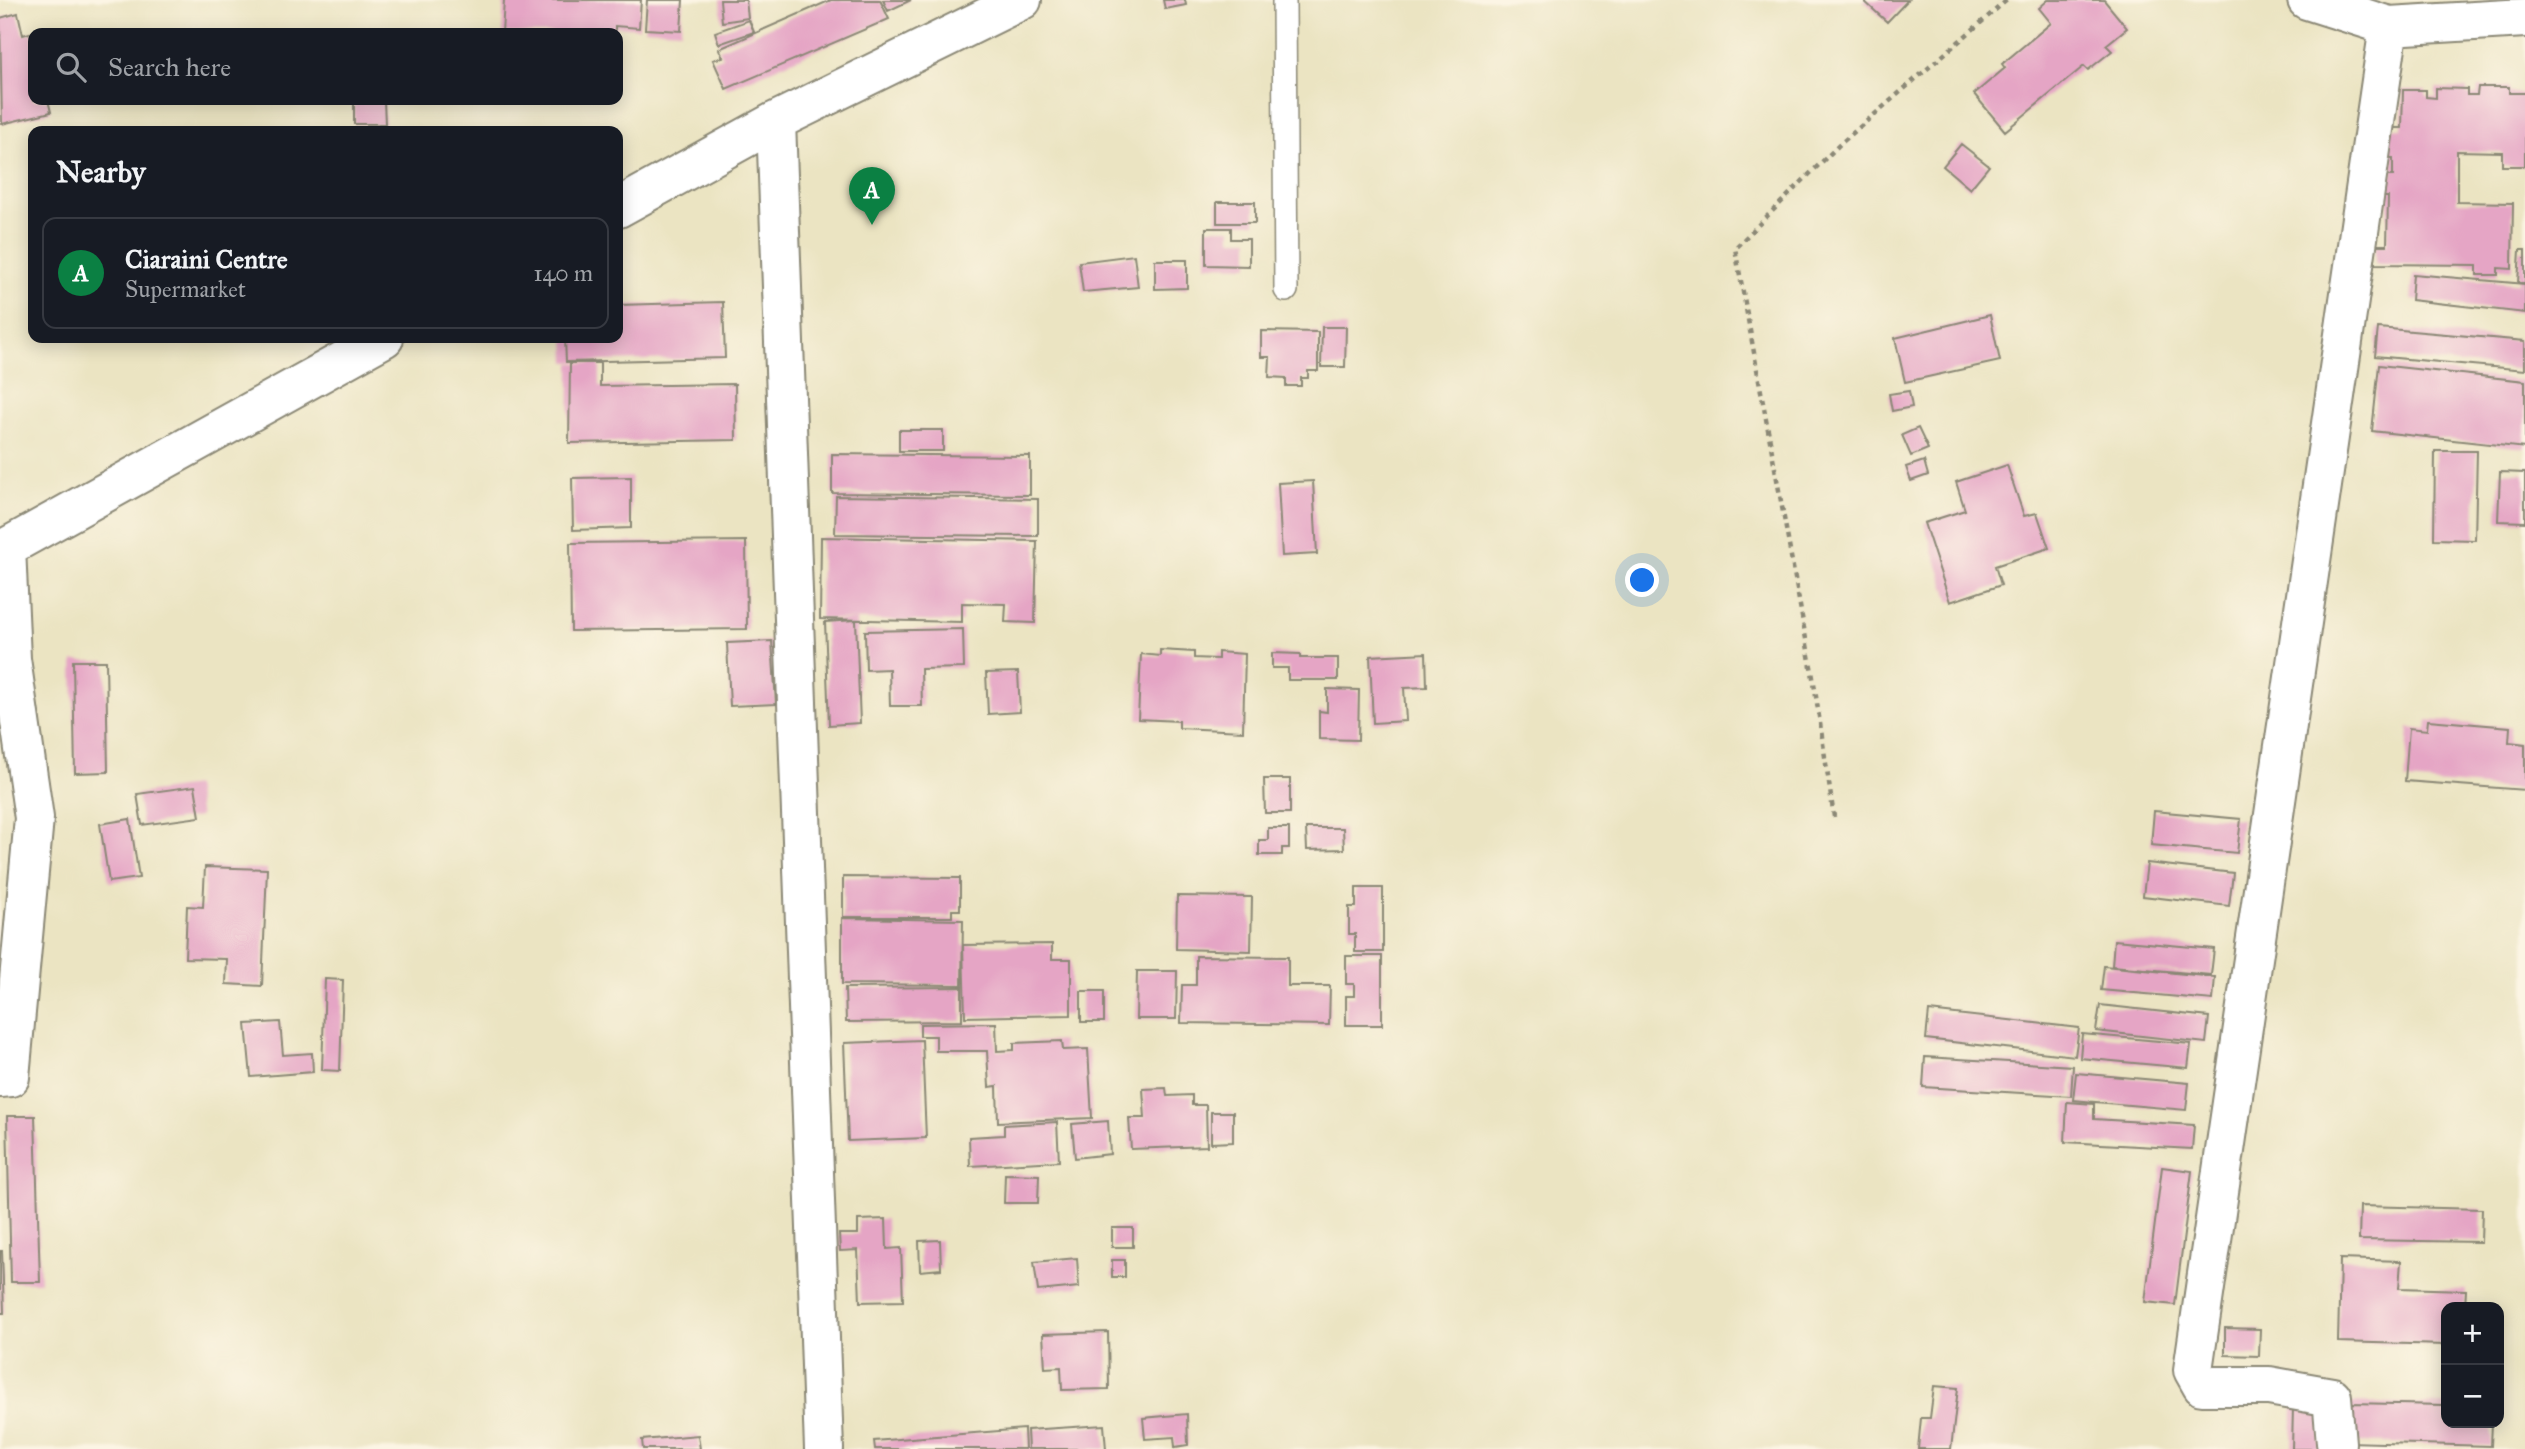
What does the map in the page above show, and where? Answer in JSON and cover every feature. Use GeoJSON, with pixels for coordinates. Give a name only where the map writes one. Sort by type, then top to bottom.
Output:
{"type":"FeatureCollection","features":[{"type":"Feature","properties":{"kind":"street"},"geometry":{"type":"LineString","coordinates":[[623,205],[776,121],[1022,0]]}},
{"type":"Feature","properties":{"kind":"street"},"geometry":{"type":"LineString","coordinates":[[2307,0],[2389,26],[2525,18]]}},
{"type":"Feature","properties":{"kind":"street"},"geometry":{"type":"LineString","coordinates":[[2336,1443],[2332,1397],[2269,1386],[2202,1386],[2193,1370],[2389,26]]}},
{"type":"Feature","properties":{"kind":"street"},"geometry":{"type":"LineString","coordinates":[[776,121],[824,1449]]}},
{"type":"Feature","properties":{"kind":"street"},"geometry":{"type":"LineString","coordinates":[[0,1078],[10,1077],[34,818],[11,659],[3,549],[375,343]]}},
{"type":"Feature","properties":{"kind":"lane"},"geometry":{"type":"LineString","coordinates":[[1284,0],[1286,290]]}},
{"type":"Feature","properties":{"kind":"path"},"geometry":{"type":"LineString","coordinates":[[1835,817],[1814,683],[1735,248],[1839,145],[2007,0]]}},
{"type":"Feature","properties":{"kind":"building"},"geometry":{"type":"Polygon","coordinates":[[[504,0],[641,0],[639,28],[502,28],[504,0]]]}},
{"type":"Feature","properties":{"kind":"building"},"geometry":{"type":"Polygon","coordinates":[[[647,0],[683,0],[681,31],[645,29],[647,0]]]}},
{"type":"Feature","properties":{"kind":"building"},"geometry":{"type":"Polygon","coordinates":[[[720,0],[746,0],[748,18],[722,22],[720,0]]]}},
{"type":"Feature","properties":{"kind":"building"},"geometry":{"type":"Polygon","coordinates":[[[831,0],[880,0],[889,19],[726,89],[713,60],[723,57],[719,49],[831,0]]]}},
{"type":"Feature","properties":{"kind":"building"},"geometry":{"type":"Polygon","coordinates":[[[883,0],[911,0],[888,11],[883,0]]]}},
{"type":"Feature","properties":{"kind":"building"},"geometry":{"type":"Polygon","coordinates":[[[1163,0],[1185,0],[1186,5],[1165,9],[1163,0]]]}},
{"type":"Feature","properties":{"kind":"building"},"geometry":{"type":"Polygon","coordinates":[[[1863,0],[1908,0],[1887,22],[1863,0]]]}},
{"type":"Feature","properties":{"kind":"building"},"geometry":{"type":"Polygon","coordinates":[[[2048,0],[2104,0],[2127,28],[2106,45],[2112,51],[2088,70],[2084,66],[2005,131],[1974,94],[2005,68],[2002,64],[2051,23],[2039,8],[2048,0]]]}},
{"type":"Feature","properties":{"kind":"building"},"geometry":{"type":"Polygon","coordinates":[[[18,13],[23,35],[28,34],[28,105],[49,105],[51,112],[2,124],[0,18],[18,13]]]}},
{"type":"Feature","properties":{"kind":"building"},"geometry":{"type":"Polygon","coordinates":[[[749,20],[754,32],[719,44],[715,32],[749,20]]]}},
{"type":"Feature","properties":{"kind":"building"},"geometry":{"type":"Polygon","coordinates":[[[2478,87],[2509,87],[2509,93],[2525,93],[2525,166],[2502,166],[2502,152],[2457,151],[2457,202],[2513,203],[2512,269],[2498,268],[2498,275],[2477,275],[2477,265],[2375,264],[2375,245],[2387,245],[2388,197],[2382,197],[2382,176],[2393,176],[2393,158],[2388,158],[2389,128],[2402,128],[2403,90],[2426,90],[2426,97],[2436,98],[2436,88],[2467,89],[2467,95],[2477,95],[2478,87]]]}},
{"type":"Feature","properties":{"kind":"building"},"geometry":{"type":"Polygon","coordinates":[[[354,105],[384,105],[385,124],[354,124],[354,105]]]}},
{"type":"Feature","properties":{"kind":"building"},"geometry":{"type":"Polygon","coordinates":[[[1961,144],[1989,166],[1970,189],[1943,166],[1961,144]]]}},
{"type":"Feature","properties":{"kind":"building"},"geometry":{"type":"Polygon","coordinates":[[[1217,202],[1255,202],[1255,223],[1217,223],[1217,202]]]}},
{"type":"Feature","properties":{"kind":"building"},"geometry":{"type":"Polygon","coordinates":[[[1206,228],[1231,228],[1231,239],[1249,239],[1249,266],[1206,265],[1206,228]]]}},
{"type":"Feature","properties":{"kind":"building"},"geometry":{"type":"Polygon","coordinates":[[[2520,250],[2525,250],[2525,283],[2518,283],[2520,250]]]}},
{"type":"Feature","properties":{"kind":"building"},"geometry":{"type":"Polygon","coordinates":[[[1134,255],[1138,287],[1083,292],[1079,262],[1134,255]]]}},
{"type":"Feature","properties":{"kind":"building"},"geometry":{"type":"Polygon","coordinates":[[[1155,260],[1187,260],[1187,288],[1155,289],[1155,260]]]}},
{"type":"Feature","properties":{"kind":"building"},"geometry":{"type":"Polygon","coordinates":[[[2413,274],[2525,284],[2525,313],[2411,300],[2413,274]]]}},
{"type":"Feature","properties":{"kind":"building"},"geometry":{"type":"Polygon","coordinates":[[[723,302],[725,358],[566,362],[565,343],[623,343],[623,305],[723,302]]]}},
{"type":"Feature","properties":{"kind":"building"},"geometry":{"type":"Polygon","coordinates":[[[1990,315],[2000,361],[1905,382],[1895,338],[1990,315]]]}},
{"type":"Feature","properties":{"kind":"building"},"geometry":{"type":"Polygon","coordinates":[[[1322,327],[1346,327],[1345,367],[1321,367],[1322,327]]]}},
{"type":"Feature","properties":{"kind":"building"},"geometry":{"type":"Polygon","coordinates":[[[2378,328],[2525,341],[2525,370],[2375,356],[2378,328]]]}},
{"type":"Feature","properties":{"kind":"building"},"geometry":{"type":"Polygon","coordinates":[[[1261,331],[1318,332],[1318,371],[1308,371],[1308,378],[1301,378],[1301,386],[1286,386],[1286,378],[1269,377],[1270,357],[1261,357],[1261,331]]]}},
{"type":"Feature","properties":{"kind":"building"},"geometry":{"type":"Polygon","coordinates":[[[570,363],[600,363],[600,386],[735,384],[736,440],[569,443],[570,363]]]}},
{"type":"Feature","properties":{"kind":"building"},"geometry":{"type":"Polygon","coordinates":[[[2379,365],[2525,381],[2525,448],[2372,431],[2379,365]]]}},
{"type":"Feature","properties":{"kind":"building"},"geometry":{"type":"Polygon","coordinates":[[[1909,391],[1912,407],[1892,411],[1889,394],[1909,391]]]}},
{"type":"Feature","properties":{"kind":"building"},"geometry":{"type":"Polygon","coordinates":[[[1918,428],[1928,449],[1911,456],[1902,435],[1918,428]]]}},
{"type":"Feature","properties":{"kind":"building"},"geometry":{"type":"Polygon","coordinates":[[[899,430],[943,430],[943,451],[899,451],[899,430]]]}},
{"type":"Feature","properties":{"kind":"building"},"geometry":{"type":"Polygon","coordinates":[[[2435,451],[2477,451],[2475,540],[2434,539],[2435,451]]]}},
{"type":"Feature","properties":{"kind":"building"},"geometry":{"type":"Polygon","coordinates":[[[832,454],[1030,456],[1030,495],[832,493],[832,454]]]}},
{"type":"Feature","properties":{"kind":"building"},"geometry":{"type":"Polygon","coordinates":[[[1924,461],[1928,475],[1911,481],[1906,467],[1924,461]]]}},
{"type":"Feature","properties":{"kind":"building"},"geometry":{"type":"Polygon","coordinates":[[[2007,465],[2024,516],[2037,513],[2049,548],[1995,566],[2001,585],[1950,602],[1924,523],[1965,510],[1956,482],[2007,465]]]}},
{"type":"Feature","properties":{"kind":"building"},"geometry":{"type":"Polygon","coordinates":[[[2500,472],[2525,473],[2525,522],[2498,521],[2500,472]]]}},
{"type":"Feature","properties":{"kind":"building"},"geometry":{"type":"Polygon","coordinates":[[[631,477],[631,528],[573,530],[572,478],[631,477]]]}},
{"type":"Feature","properties":{"kind":"building"},"geometry":{"type":"Polygon","coordinates":[[[1313,481],[1317,554],[1282,556],[1278,483],[1313,481]]]}},
{"type":"Feature","properties":{"kind":"building"},"geometry":{"type":"Polygon","coordinates":[[[836,496],[1038,499],[1038,536],[835,534],[836,496]]]}},
{"type":"Feature","properties":{"kind":"building"},"geometry":{"type":"Polygon","coordinates":[[[821,537],[1037,541],[1035,623],[1005,622],[1006,604],[962,603],[962,622],[820,619],[821,537]]]}},
{"type":"Feature","properties":{"kind":"building"},"geometry":{"type":"Polygon","coordinates":[[[746,541],[747,629],[571,631],[570,543],[746,541]]]}},
{"type":"Feature","properties":{"kind":"building"},"geometry":{"type":"Polygon","coordinates":[[[856,620],[860,723],[829,725],[825,622],[856,620]]]}},
{"type":"Feature","properties":{"kind":"building"},"geometry":{"type":"Polygon","coordinates":[[[963,629],[964,668],[921,669],[922,706],[890,706],[889,669],[866,670],[865,631],[963,629]]]}},
{"type":"Feature","properties":{"kind":"building"},"geometry":{"type":"Polygon","coordinates":[[[772,641],[776,704],[730,706],[727,643],[772,641]]]}},
{"type":"Feature","properties":{"kind":"building"},"geometry":{"type":"Polygon","coordinates":[[[1160,650],[1194,652],[1194,658],[1218,659],[1218,652],[1245,654],[1243,731],[1179,728],[1179,721],[1138,719],[1141,654],[1160,656],[1160,650]]]}},
{"type":"Feature","properties":{"kind":"building"},"geometry":{"type":"Polygon","coordinates":[[[1272,653],[1300,654],[1300,658],[1338,658],[1338,680],[1288,680],[1288,668],[1272,668],[1272,653]]]}},
{"type":"Feature","properties":{"kind":"building"},"geometry":{"type":"Polygon","coordinates":[[[1426,653],[1427,687],[1404,688],[1406,721],[1373,723],[1370,656],[1426,653]]]}},
{"type":"Feature","properties":{"kind":"building"},"geometry":{"type":"Polygon","coordinates":[[[73,661],[106,661],[108,772],[75,773],[73,661]]]}},
{"type":"Feature","properties":{"kind":"building"},"geometry":{"type":"Polygon","coordinates":[[[1018,672],[1020,712],[988,714],[986,673],[1018,672]]]}},
{"type":"Feature","properties":{"kind":"building"},"geometry":{"type":"Polygon","coordinates":[[[1327,689],[1359,690],[1358,740],[1319,739],[1319,711],[1327,712],[1327,689]]]}},
{"type":"Feature","properties":{"kind":"building"},"geometry":{"type":"Polygon","coordinates":[[[2428,720],[2510,727],[2509,742],[2525,744],[2525,790],[2405,781],[2409,728],[2427,730],[2428,720]]]}},
{"type":"Feature","properties":{"kind":"building"},"geometry":{"type":"Polygon","coordinates":[[[1264,779],[1290,779],[1290,813],[1265,813],[1264,779]]]}},
{"type":"Feature","properties":{"kind":"building"},"geometry":{"type":"Polygon","coordinates":[[[195,786],[200,817],[142,825],[137,794],[195,786]]]}},
{"type":"Feature","properties":{"kind":"building"},"geometry":{"type":"Polygon","coordinates":[[[2154,811],[2241,819],[2237,853],[2151,845],[2154,811]]]}},
{"type":"Feature","properties":{"kind":"building"},"geometry":{"type":"Polygon","coordinates":[[[130,819],[139,878],[109,882],[100,824],[130,819]]]}},
{"type":"Feature","properties":{"kind":"building"},"geometry":{"type":"Polygon","coordinates":[[[1268,828],[1289,828],[1289,848],[1282,848],[1282,855],[1259,855],[1259,840],[1268,840],[1268,828]]]}},
{"type":"Feature","properties":{"kind":"building"},"geometry":{"type":"Polygon","coordinates":[[[1306,828],[1343,828],[1344,849],[1307,850],[1306,828]]]}},
{"type":"Feature","properties":{"kind":"building"},"geometry":{"type":"Polygon","coordinates":[[[2147,863],[2233,873],[2229,906],[2143,896],[2147,863]]]}},
{"type":"Feature","properties":{"kind":"building"},"geometry":{"type":"Polygon","coordinates":[[[205,867],[267,869],[262,986],[226,984],[227,959],[185,958],[187,906],[203,907],[205,867]]]}},
{"type":"Feature","properties":{"kind":"building"},"geometry":{"type":"Polygon","coordinates":[[[843,877],[960,878],[960,910],[952,910],[952,917],[843,917],[843,877]]]}},
{"type":"Feature","properties":{"kind":"building"},"geometry":{"type":"Polygon","coordinates":[[[1356,888],[1383,888],[1383,952],[1355,952],[1355,934],[1349,934],[1349,907],[1356,907],[1356,888]]]}},
{"type":"Feature","properties":{"kind":"building"},"geometry":{"type":"Polygon","coordinates":[[[1177,896],[1252,897],[1251,951],[1176,949],[1177,896]]]}},
{"type":"Feature","properties":{"kind":"building"},"geometry":{"type":"Polygon","coordinates":[[[842,918],[963,920],[962,985],[842,984],[842,918]]]}},
{"type":"Feature","properties":{"kind":"building"},"geometry":{"type":"Polygon","coordinates":[[[2114,940],[2214,949],[2211,975],[2112,966],[2114,940]]]}},
{"type":"Feature","properties":{"kind":"building"},"geometry":{"type":"Polygon","coordinates":[[[1052,944],[1052,959],[1071,959],[1071,1015],[965,1017],[963,945],[1052,944]]]}},
{"type":"Feature","properties":{"kind":"building"},"geometry":{"type":"Polygon","coordinates":[[[1196,956],[1288,957],[1288,986],[1330,986],[1329,1025],[1181,1023],[1182,985],[1196,985],[1196,956]]]}},
{"type":"Feature","properties":{"kind":"building"},"geometry":{"type":"Polygon","coordinates":[[[1346,956],[1382,956],[1382,1025],[1346,1025],[1346,996],[1354,996],[1354,984],[1346,984],[1346,956]]]}},
{"type":"Feature","properties":{"kind":"building"},"geometry":{"type":"Polygon","coordinates":[[[2104,966],[2215,977],[2213,1000],[2101,990],[2104,966]]]}},
{"type":"Feature","properties":{"kind":"building"},"geometry":{"type":"Polygon","coordinates":[[[1137,971],[1177,971],[1176,1019],[1136,1019],[1137,971]]]}},
{"type":"Feature","properties":{"kind":"building"},"geometry":{"type":"Polygon","coordinates":[[[325,979],[343,980],[340,1071],[322,1070],[325,979]]]}},
{"type":"Feature","properties":{"kind":"building"},"geometry":{"type":"Polygon","coordinates":[[[962,987],[962,1021],[846,1022],[845,988],[962,987]]]}},
{"type":"Feature","properties":{"kind":"building"},"geometry":{"type":"Polygon","coordinates":[[[1081,991],[1104,991],[1104,1022],[1081,1022],[1081,991]]]}},
{"type":"Feature","properties":{"kind":"building"},"geometry":{"type":"Polygon","coordinates":[[[2100,1005],[2209,1017],[2206,1043],[2096,1031],[2100,1005]]]}},
{"type":"Feature","properties":{"kind":"building"},"geometry":{"type":"Polygon","coordinates":[[[1929,1011],[2079,1028],[2075,1056],[1926,1039],[1929,1011]]]}},
{"type":"Feature","properties":{"kind":"building"},"geometry":{"type":"Polygon","coordinates":[[[280,1022],[283,1055],[312,1053],[313,1072],[251,1077],[246,1024],[280,1022]]]}},
{"type":"Feature","properties":{"kind":"building"},"geometry":{"type":"Polygon","coordinates":[[[996,1023],[997,1051],[1014,1050],[1014,1043],[1062,1041],[1063,1050],[1088,1049],[1092,1118],[998,1122],[997,1086],[989,1087],[987,1051],[936,1051],[936,1036],[920,1036],[920,1024],[996,1023]]]}},
{"type":"Feature","properties":{"kind":"building"},"geometry":{"type":"Polygon","coordinates":[[[2082,1034],[2191,1044],[2188,1068],[2080,1058],[2082,1034]]]}},
{"type":"Feature","properties":{"kind":"building"},"geometry":{"type":"Polygon","coordinates":[[[922,1040],[926,1138],[848,1141],[844,1043],[922,1040]]]}},
{"type":"Feature","properties":{"kind":"building"},"geometry":{"type":"Polygon","coordinates":[[[1925,1057],[2073,1066],[2071,1096],[1923,1087],[1925,1057]]]}},
{"type":"Feature","properties":{"kind":"building"},"geometry":{"type":"Polygon","coordinates":[[[2076,1073],[2189,1083],[2186,1110],[2073,1100],[2076,1073]]]}},
{"type":"Feature","properties":{"kind":"building"},"geometry":{"type":"Polygon","coordinates":[[[1166,1088],[1167,1096],[1192,1095],[1192,1105],[1206,1105],[1207,1146],[1131,1149],[1129,1118],[1145,1118],[1143,1089],[1166,1088]]]}},
{"type":"Feature","properties":{"kind":"building"},"geometry":{"type":"Polygon","coordinates":[[[2067,1102],[2094,1104],[2094,1119],[2194,1125],[2192,1149],[2065,1142],[2067,1102]]]}},
{"type":"Feature","properties":{"kind":"building"},"geometry":{"type":"Polygon","coordinates":[[[1211,1112],[1233,1112],[1233,1142],[1211,1143],[1211,1112]]]}},
{"type":"Feature","properties":{"kind":"building"},"geometry":{"type":"Polygon","coordinates":[[[7,1116],[35,1116],[40,1282],[11,1282],[7,1116]]]}},
{"type":"Feature","properties":{"kind":"building"},"geometry":{"type":"Polygon","coordinates":[[[1108,1121],[1110,1154],[1075,1158],[1072,1124],[1108,1121]]]}},
{"type":"Feature","properties":{"kind":"building"},"geometry":{"type":"Polygon","coordinates":[[[1057,1122],[1059,1161],[970,1166],[969,1137],[1004,1135],[1004,1125],[1057,1122]]]}},
{"type":"Feature","properties":{"kind":"building"},"geometry":{"type":"Polygon","coordinates":[[[2162,1167],[2192,1171],[2175,1305],[2145,1302],[2162,1167]]]}},
{"type":"Feature","properties":{"kind":"building"},"geometry":{"type":"Polygon","coordinates":[[[1005,1174],[1039,1175],[1038,1203],[1004,1203],[1005,1174]]]}},
{"type":"Feature","properties":{"kind":"building"},"geometry":{"type":"Polygon","coordinates":[[[2360,1206],[2482,1209],[2481,1242],[2359,1240],[2360,1206]]]}},
{"type":"Feature","properties":{"kind":"building"},"geometry":{"type":"Polygon","coordinates":[[[886,1219],[887,1249],[901,1248],[903,1301],[860,1302],[858,1250],[840,1251],[839,1234],[858,1234],[858,1220],[886,1219]]]}},
{"type":"Feature","properties":{"kind":"building"},"geometry":{"type":"Polygon","coordinates":[[[1112,1228],[1133,1228],[1133,1247],[1112,1247],[1112,1228]]]}},
{"type":"Feature","properties":{"kind":"building"},"geometry":{"type":"Polygon","coordinates":[[[940,1240],[941,1269],[920,1271],[919,1241],[940,1240]]]}},
{"type":"Feature","properties":{"kind":"building"},"geometry":{"type":"Polygon","coordinates":[[[2,1251],[4,1313],[0,1313],[2,1251]]]}},
{"type":"Feature","properties":{"kind":"building"},"geometry":{"type":"Polygon","coordinates":[[[1077,1258],[1079,1287],[1038,1291],[1034,1262],[1077,1258]]]}},
{"type":"Feature","properties":{"kind":"building"},"geometry":{"type":"Polygon","coordinates":[[[2340,1259],[2401,1261],[2399,1288],[2466,1290],[2465,1302],[2441,1302],[2441,1345],[2338,1342],[2340,1259]]]}},
{"type":"Feature","properties":{"kind":"building"},"geometry":{"type":"Polygon","coordinates":[[[1112,1260],[1125,1260],[1125,1277],[1112,1277],[1112,1260]]]}},
{"type":"Feature","properties":{"kind":"building"},"geometry":{"type":"Polygon","coordinates":[[[2225,1328],[2260,1329],[2259,1356],[2225,1355],[2225,1328]]]}},
{"type":"Feature","properties":{"kind":"building"},"geometry":{"type":"Polygon","coordinates":[[[1108,1332],[1109,1389],[1062,1390],[1061,1367],[1045,1368],[1043,1334],[1108,1332]]]}},
{"type":"Feature","properties":{"kind":"building"},"geometry":{"type":"Polygon","coordinates":[[[1934,1386],[1958,1388],[1951,1449],[1918,1449],[1921,1418],[1930,1418],[1934,1386]]]}},
{"type":"Feature","properties":{"kind":"building"},"geometry":{"type":"Polygon","coordinates":[[[2349,1403],[2441,1405],[2441,1428],[2492,1428],[2491,1446],[2348,1442],[2349,1403]]]}},
{"type":"Feature","properties":{"kind":"building"},"geometry":{"type":"Polygon","coordinates":[[[2293,1407],[2322,1409],[2320,1449],[2292,1449],[2293,1407]]]}},
{"type":"Feature","properties":{"kind":"building"},"geometry":{"type":"Polygon","coordinates":[[[1187,1414],[1188,1445],[1175,1447],[1174,1437],[1145,1439],[1143,1418],[1187,1414]]]}},
{"type":"Feature","properties":{"kind":"building"},"geometry":{"type":"Polygon","coordinates":[[[1104,1425],[1106,1449],[1028,1449],[1027,1430],[1104,1425]]]}},
{"type":"Feature","properties":{"kind":"building"},"geometry":{"type":"Polygon","coordinates":[[[1024,1429],[1025,1449],[875,1449],[874,1441],[1024,1429]]]}},
{"type":"Feature","properties":{"kind":"building"},"geometry":{"type":"Polygon","coordinates":[[[698,1435],[700,1449],[643,1449],[642,1440],[698,1435]]]}},
{"type":"Feature","properties":{"kind":"place","name":"Ciaraini Centre"},"geometry":{"type":"Point","coordinates":[872,225]}}]}
